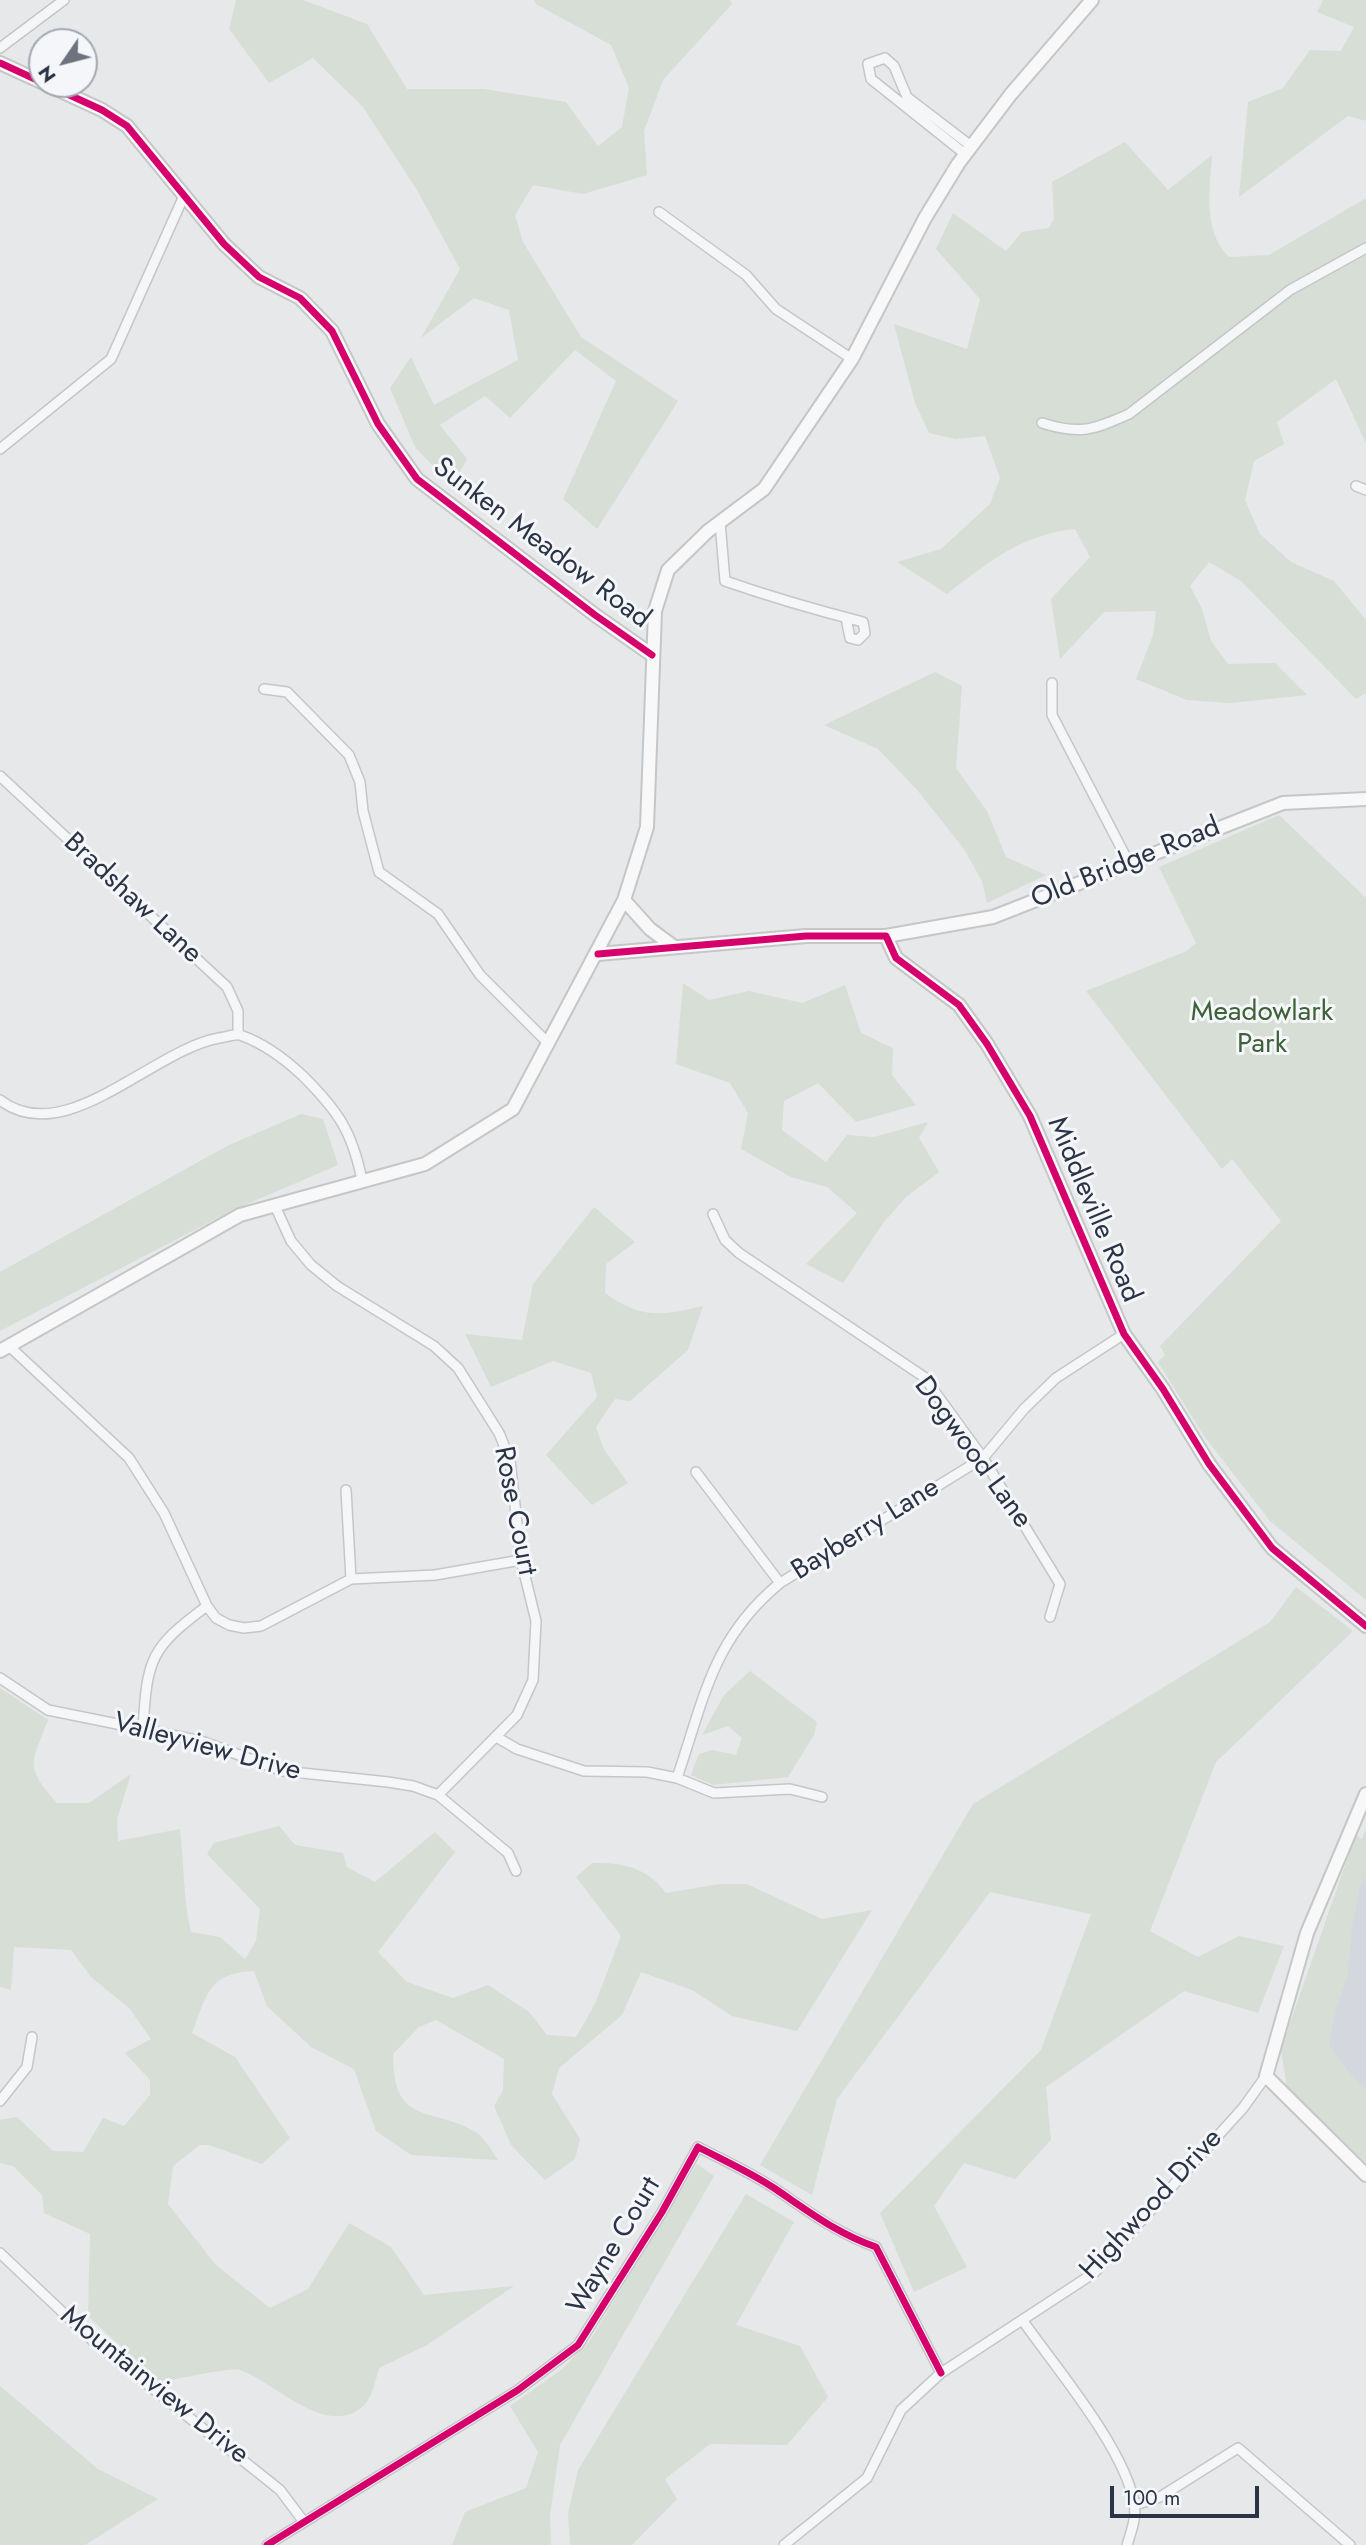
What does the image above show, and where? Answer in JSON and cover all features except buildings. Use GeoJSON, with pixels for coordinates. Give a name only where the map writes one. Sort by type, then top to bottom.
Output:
{"type":"FeatureCollection","features":[{"type":"Feature","properties":{"kind":"street"},"geometry":{"type":"LineString","coordinates":[[0,48],[64,0]]}},
{"type":"Feature","properties":{"kind":"street"},"geometry":{"type":"LineString","coordinates":[[521,1560],[435,1575],[351,1579],[261,1626],[244,1628],[229,1625],[216,1618],[207,1606],[164,1513],[129,1458],[5,1348],[240,1215],[425,1164],[513,1109],[598,954],[624,900],[647,827],[653,733],[652,654],[655,611],[668,570],[720,522],[764,489],[852,359],[925,218],[968,150],[1092,0]]}},
{"type":"Feature","properties":{"kind":"street"},"geometry":{"type":"LineString","coordinates":[[885,58],[894,66],[907,97],[968,150],[871,79],[868,64],[885,58]]}},
{"type":"Feature","properties":{"kind":"street","name":"Sunken Meadow Road"},"geometry":{"type":"LineString","coordinates":[[0,64],[102,110],[127,126],[223,244],[259,277],[300,298],[332,331],[378,424],[417,479],[595,615],[652,654]]}},
{"type":"Feature","properties":{"kind":"street"},"geometry":{"type":"LineString","coordinates":[[0,449],[111,359],[183,198]]}},
{"type":"Feature","properties":{"kind":"street"},"geometry":{"type":"LineString","coordinates":[[659,212],[746,275],[776,309],[852,359]]}},
{"type":"Feature","properties":{"kind":"street"},"geometry":{"type":"LineString","coordinates":[[1042,423],[1069,431],[1098,427],[1129,414],[1290,290],[1366,248]]}},
{"type":"Feature","properties":{"kind":"street"},"geometry":{"type":"LineString","coordinates":[[720,522],[725,581],[786,603],[846,618]]}},
{"type":"Feature","properties":{"kind":"street"},"geometry":{"type":"LineString","coordinates":[[1052,683],[1052,715],[1129,863]]}},
{"type":"Feature","properties":{"kind":"street"},"geometry":{"type":"LineString","coordinates":[[264,690],[287,692],[349,755],[360,782],[363,811],[379,872],[438,914],[480,975],[549,1044]]}},
{"type":"Feature","properties":{"kind":"street","name":"Bradshaw Lane"},"geometry":{"type":"LineString","coordinates":[[0,776],[227,987],[238,1011],[238,1034]]}},
{"type":"Feature","properties":{"kind":"street","name":"Old Bridge Road"},"geometry":{"type":"LineString","coordinates":[[886,936],[993,917],[1283,803],[1366,800]]}},
{"type":"Feature","properties":{"kind":"street"},"geometry":{"type":"LineString","coordinates":[[624,900],[650,929],[673,946]]}},
{"type":"Feature","properties":{"kind":"street"},"geometry":{"type":"LineString","coordinates":[[598,954],[806,936],[886,936]]}},
{"type":"Feature","properties":{"kind":"street","name":"Middleville Road"},"geometry":{"type":"LineString","coordinates":[[886,936],[896,958],[959,1005],[987,1044],[1030,1116],[1124,1334],[1163,1389],[1202,1455],[1272,1548],[1366,1626]]}},
{"type":"Feature","properties":{"kind":"street"},"geometry":{"type":"LineString","coordinates":[[0,1100],[31,1115],[60,1114],[89,1102],[176,1052],[205,1040],[238,1034],[286,1060],[332,1105],[355,1146],[362,1180]]}},
{"type":"Feature","properties":{"kind":"street","name":"Rose Court"},"geometry":{"type":"LineString","coordinates":[[275,1206],[291,1241],[311,1265],[337,1286],[434,1346],[458,1368],[499,1433],[510,1460],[521,1560],[536,1622],[533,1680],[517,1715],[498,1738],[438,1795]]}},
{"type":"Feature","properties":{"kind":"street","name":"Dogwood Lane"},"geometry":{"type":"LineString","coordinates":[[713,1214],[725,1240],[738,1253],[924,1377],[983,1458],[1060,1584],[1050,1617]]}},
{"type":"Feature","properties":{"kind":"street","name":"Bayberry Lane"},"geometry":{"type":"LineString","coordinates":[[677,1778],[720,1653],[747,1613],[780,1583],[983,1458],[1024,1409],[1056,1378],[1124,1334]]}},
{"type":"Feature","properties":{"kind":"street"},"geometry":{"type":"LineString","coordinates":[[696,1472],[780,1583]]}},
{"type":"Feature","properties":{"kind":"street"},"geometry":{"type":"LineString","coordinates":[[346,1490],[351,1579]]}},
{"type":"Feature","properties":{"kind":"street"},"geometry":{"type":"LineString","coordinates":[[143,1729],[146,1680],[160,1645],[207,1606]]}},
{"type":"Feature","properties":{"kind":"street","name":"Valleyview Drive"},"geometry":{"type":"LineString","coordinates":[[0,1678],[48,1710],[201,1741],[284,1771],[387,1782],[438,1795],[508,1853],[516,1871]]}},
{"type":"Feature","properties":{"kind":"street"},"geometry":{"type":"LineString","coordinates":[[498,1738],[517,1749],[584,1771],[647,1772],[677,1778],[714,1793],[790,1789],[822,1797]]}},
{"type":"Feature","properties":{"kind":"street"},"geometry":{"type":"LineString","coordinates":[[1366,1794],[1307,1933],[1266,2076],[1366,2175]]}},
{"type":"Feature","properties":{"kind":"street"},"geometry":{"type":"LineString","coordinates":[[0,2101],[27,2067],[32,2037]]}},
{"type":"Feature","properties":{"kind":"street","name":"Highwood Drive"},"geometry":{"type":"LineString","coordinates":[[784,2545],[867,2478],[901,2410],[941,2373],[1094,2273],[1243,2108],[1266,2076]]}},
{"type":"Feature","properties":{"kind":"street","name":"Wayne Court"},"geometry":{"type":"LineString","coordinates":[[267,2545],[518,2390],[578,2345],[662,2212],[698,2147],[773,2187],[829,2227],[876,2247],[941,2373]]}},
{"type":"Feature","properties":{"kind":"street","name":"Mountainview Drive"},"geometry":{"type":"LineString","coordinates":[[0,2253],[92,2340],[280,2490],[304,2522]]}},
{"type":"Feature","properties":{"kind":"street"},"geometry":{"type":"LineString","coordinates":[[1023,2321],[1113,2449],[1135,2505],[1127,2545]]}},
{"type":"Feature","properties":{"kind":"street"},"geometry":{"type":"LineString","coordinates":[[1135,2505],[1168,2493],[1238,2448],[1350,2545]]}},
{"type":"Feature","properties":{"kind":"shaded area"},"geometry":{"type":"Polygon","coordinates":[[[1366,1829],[1366,2163],[1287,2086],[1281,2049],[1366,1829]]]}},
{"type":"Feature","properties":{"kind":"green space"},"geometry":{"type":"Polygon","coordinates":[[[236,0],[303,0],[367,24],[407,89],[484,89],[566,102],[598,146],[622,127],[629,88],[611,45],[536,4],[534,0],[730,0],[732,4],[663,80],[644,131],[647,175],[583,194],[533,185],[515,215],[523,242],[581,337],[678,401],[597,529],[563,499],[616,381],[575,350],[510,418],[485,396],[440,425],[467,459],[452,486],[415,447],[390,388],[411,357],[434,405],[518,360],[509,310],[474,298],[421,338],[460,269],[417,190],[363,107],[313,58],[269,83],[229,29],[236,0]]]}},
{"type":"Feature","properties":{"kind":"green space"},"geometry":{"type":"Polygon","coordinates":[[[1323,0],[1366,0],[1366,121],[1348,116],[1239,197],[1248,102],[1283,88],[1310,50],[1341,51],[1354,27],[1317,12],[1323,0]]]}},
{"type":"Feature","properties":{"kind":"green space"},"geometry":{"type":"Polygon","coordinates":[[[1125,142],[1168,190],[1212,155],[1209,196],[1211,222],[1220,246],[1229,257],[1269,255],[1366,198],[1366,443],[1336,379],[1277,422],[1284,444],[1254,461],[1245,500],[1260,534],[1291,562],[1334,581],[1366,620],[1366,693],[1356,699],[1241,581],[1209,562],[1190,586],[1202,609],[1211,641],[1228,664],[1275,663],[1307,695],[1230,703],[1187,700],[1136,679],[1153,635],[1156,611],[1104,612],[1060,659],[1051,599],[1090,557],[1075,529],[1038,537],[1006,552],[947,594],[897,562],[941,549],[990,504],[1000,478],[985,436],[956,439],[929,433],[915,403],[894,324],[967,349],[980,299],[936,249],[953,213],[1006,251],[1022,232],[1049,228],[1054,219],[1052,182],[1125,142]]]}},
{"type":"Feature","properties":{"kind":"green space"},"geometry":{"type":"Polygon","coordinates":[[[935,672],[962,686],[956,768],[987,811],[1006,857],[1046,875],[987,903],[982,881],[964,849],[918,791],[878,749],[824,725],[935,672]]]}},
{"type":"Feature","properties":{"kind":"green space","name":"Meadowlark Park"},"geometry":{"type":"Polygon","coordinates":[[[1279,815],[1366,898],[1366,1600],[1270,1521],[1204,1436],[1158,1362],[1165,1355],[1160,1346],[1281,1221],[1232,1159],[1222,1169],[1086,991],[1187,951],[1196,943],[1159,867],[1279,815]]]}},
{"type":"Feature","properties":{"kind":"green space"},"geometry":{"type":"Polygon","coordinates":[[[683,983],[709,1000],[749,991],[802,1003],[845,985],[861,1033],[893,1048],[892,1075],[916,1105],[856,1122],[818,1083],[784,1101],[782,1130],[826,1162],[847,1135],[874,1137],[928,1122],[919,1138],[939,1172],[906,1197],[884,1222],[843,1283],[806,1264],[857,1213],[827,1187],[791,1177],[741,1149],[748,1113],[730,1083],[676,1064],[683,983]]]}},
{"type":"Feature","properties":{"kind":"green space"},"geometry":{"type":"Polygon","coordinates":[[[301,1114],[323,1119],[338,1165],[231,1211],[0,1331],[0,1272],[227,1146],[301,1114]]]}},
{"type":"Feature","properties":{"kind":"green space"},"geometry":{"type":"Polygon","coordinates":[[[594,1207],[635,1242],[606,1264],[605,1293],[630,1307],[652,1313],[675,1312],[703,1306],[688,1350],[630,1401],[615,1399],[596,1427],[603,1448],[628,1483],[592,1505],[546,1455],[597,1397],[591,1373],[553,1361],[491,1387],[465,1334],[522,1340],[533,1284],[594,1207]]]}},
{"type":"Feature","properties":{"kind":"green space"},"geometry":{"type":"Polygon","coordinates":[[[1296,1587],[1353,1631],[1216,1762],[1150,1931],[1198,1957],[1239,1936],[1284,1946],[1258,2013],[1184,1991],[1046,2087],[1051,2140],[1015,2179],[964,2163],[934,2206],[967,2267],[914,2292],[880,2213],[1041,2050],[1091,1914],[990,1892],[837,2099],[812,2195],[760,2165],[973,1804],[1270,1622],[1296,1587]]]}},
{"type":"Feature","properties":{"kind":"green space"},"geometry":{"type":"Polygon","coordinates":[[[750,1671],[817,1722],[814,1735],[788,1777],[713,1785],[691,1775],[699,1754],[712,1750],[736,1755],[742,1738],[728,1726],[702,1735],[724,1695],[750,1671]]]}},
{"type":"Feature","properties":{"kind":"green space"},"geometry":{"type":"Polygon","coordinates":[[[0,1688],[48,1720],[34,1764],[39,1780],[57,1803],[89,1803],[131,1774],[117,1819],[118,1841],[180,1829],[191,1932],[220,1937],[245,1959],[256,1941],[260,1909],[207,1854],[214,1843],[279,1826],[295,1845],[343,1853],[347,1867],[375,1882],[435,1832],[455,1852],[378,1952],[407,1982],[453,1998],[488,1985],[529,2012],[547,2035],[576,2037],[595,2004],[621,1936],[576,1877],[592,1863],[633,1868],[651,1877],[666,1893],[720,1884],[747,1884],[822,1919],[872,1910],[797,2031],[732,2016],[692,1990],[641,1972],[622,2015],[559,2068],[552,2094],[580,2139],[575,2159],[545,2180],[511,2145],[494,2106],[503,2090],[504,2059],[436,2020],[419,2027],[393,2054],[399,2093],[417,2110],[458,2123],[478,2133],[498,2160],[411,2155],[376,2131],[354,2069],[311,2047],[267,2006],[254,1971],[227,1976],[218,1981],[206,1997],[192,2033],[235,2057],[290,2138],[262,2164],[209,2145],[200,2145],[173,2166],[168,2204],[216,2265],[270,2308],[308,2289],[349,2223],[391,2247],[424,2295],[514,2286],[427,2345],[379,2368],[368,2400],[352,2414],[336,2416],[319,2413],[240,2370],[159,2382],[88,2316],[90,2234],[44,2213],[42,2195],[13,2166],[0,2163],[0,2120],[17,2117],[53,2151],[83,2152],[103,2118],[124,2126],[150,2095],[150,2080],[125,2053],[151,2039],[129,2008],[91,1977],[71,1950],[14,1947],[11,1990],[0,1987],[0,1688]]]}},
{"type":"Feature","properties":{"kind":"green space"},"geometry":{"type":"Polygon","coordinates":[[[1366,1829],[1366,1877],[1361,1882],[1352,1927],[1348,1976],[1337,2006],[1329,2044],[1351,2075],[1366,2089],[1366,2163],[1287,2086],[1281,2049],[1356,1834],[1362,1840],[1366,1829]]]}},
{"type":"Feature","properties":{"kind":"green space"},"geometry":{"type":"Polygon","coordinates":[[[697,2164],[714,2176],[560,2445],[550,2515],[551,2545],[452,2545],[465,2512],[526,2488],[538,2452],[510,2406],[561,2370],[589,2342],[697,2164]]]}},
{"type":"Feature","properties":{"kind":"green space"},"geometry":{"type":"Polygon","coordinates":[[[746,2194],[794,2222],[736,2325],[800,2346],[828,2397],[787,2445],[710,2444],[665,2479],[677,2499],[632,2545],[570,2545],[568,2513],[578,2470],[746,2194]]]}},
{"type":"Feature","properties":{"kind":"green space"},"geometry":{"type":"Polygon","coordinates":[[[0,2386],[98,2469],[158,2499],[85,2545],[0,2545],[0,2386]]]}},
{"type":"Feature","properties":{"kind":"cycle path"},"geometry":{"type":"LineString","coordinates":[[0,63],[102,110],[127,126],[224,244],[259,277],[300,298],[332,331],[378,424],[417,479],[595,615],[652,655]]}},
{"type":"Feature","properties":{"kind":"cycle path"},"geometry":{"type":"LineString","coordinates":[[598,954],[806,936],[886,936],[896,958],[959,1005],[987,1044],[1030,1116],[1124,1334],[1163,1389],[1209,1464],[1272,1548],[1366,1626]]}},
{"type":"Feature","properties":{"kind":"cycle path"},"geometry":{"type":"LineString","coordinates":[[267,2545],[518,2390],[578,2345],[662,2212],[698,2147],[765,2182],[835,2228],[876,2247],[941,2373]]}}]}
